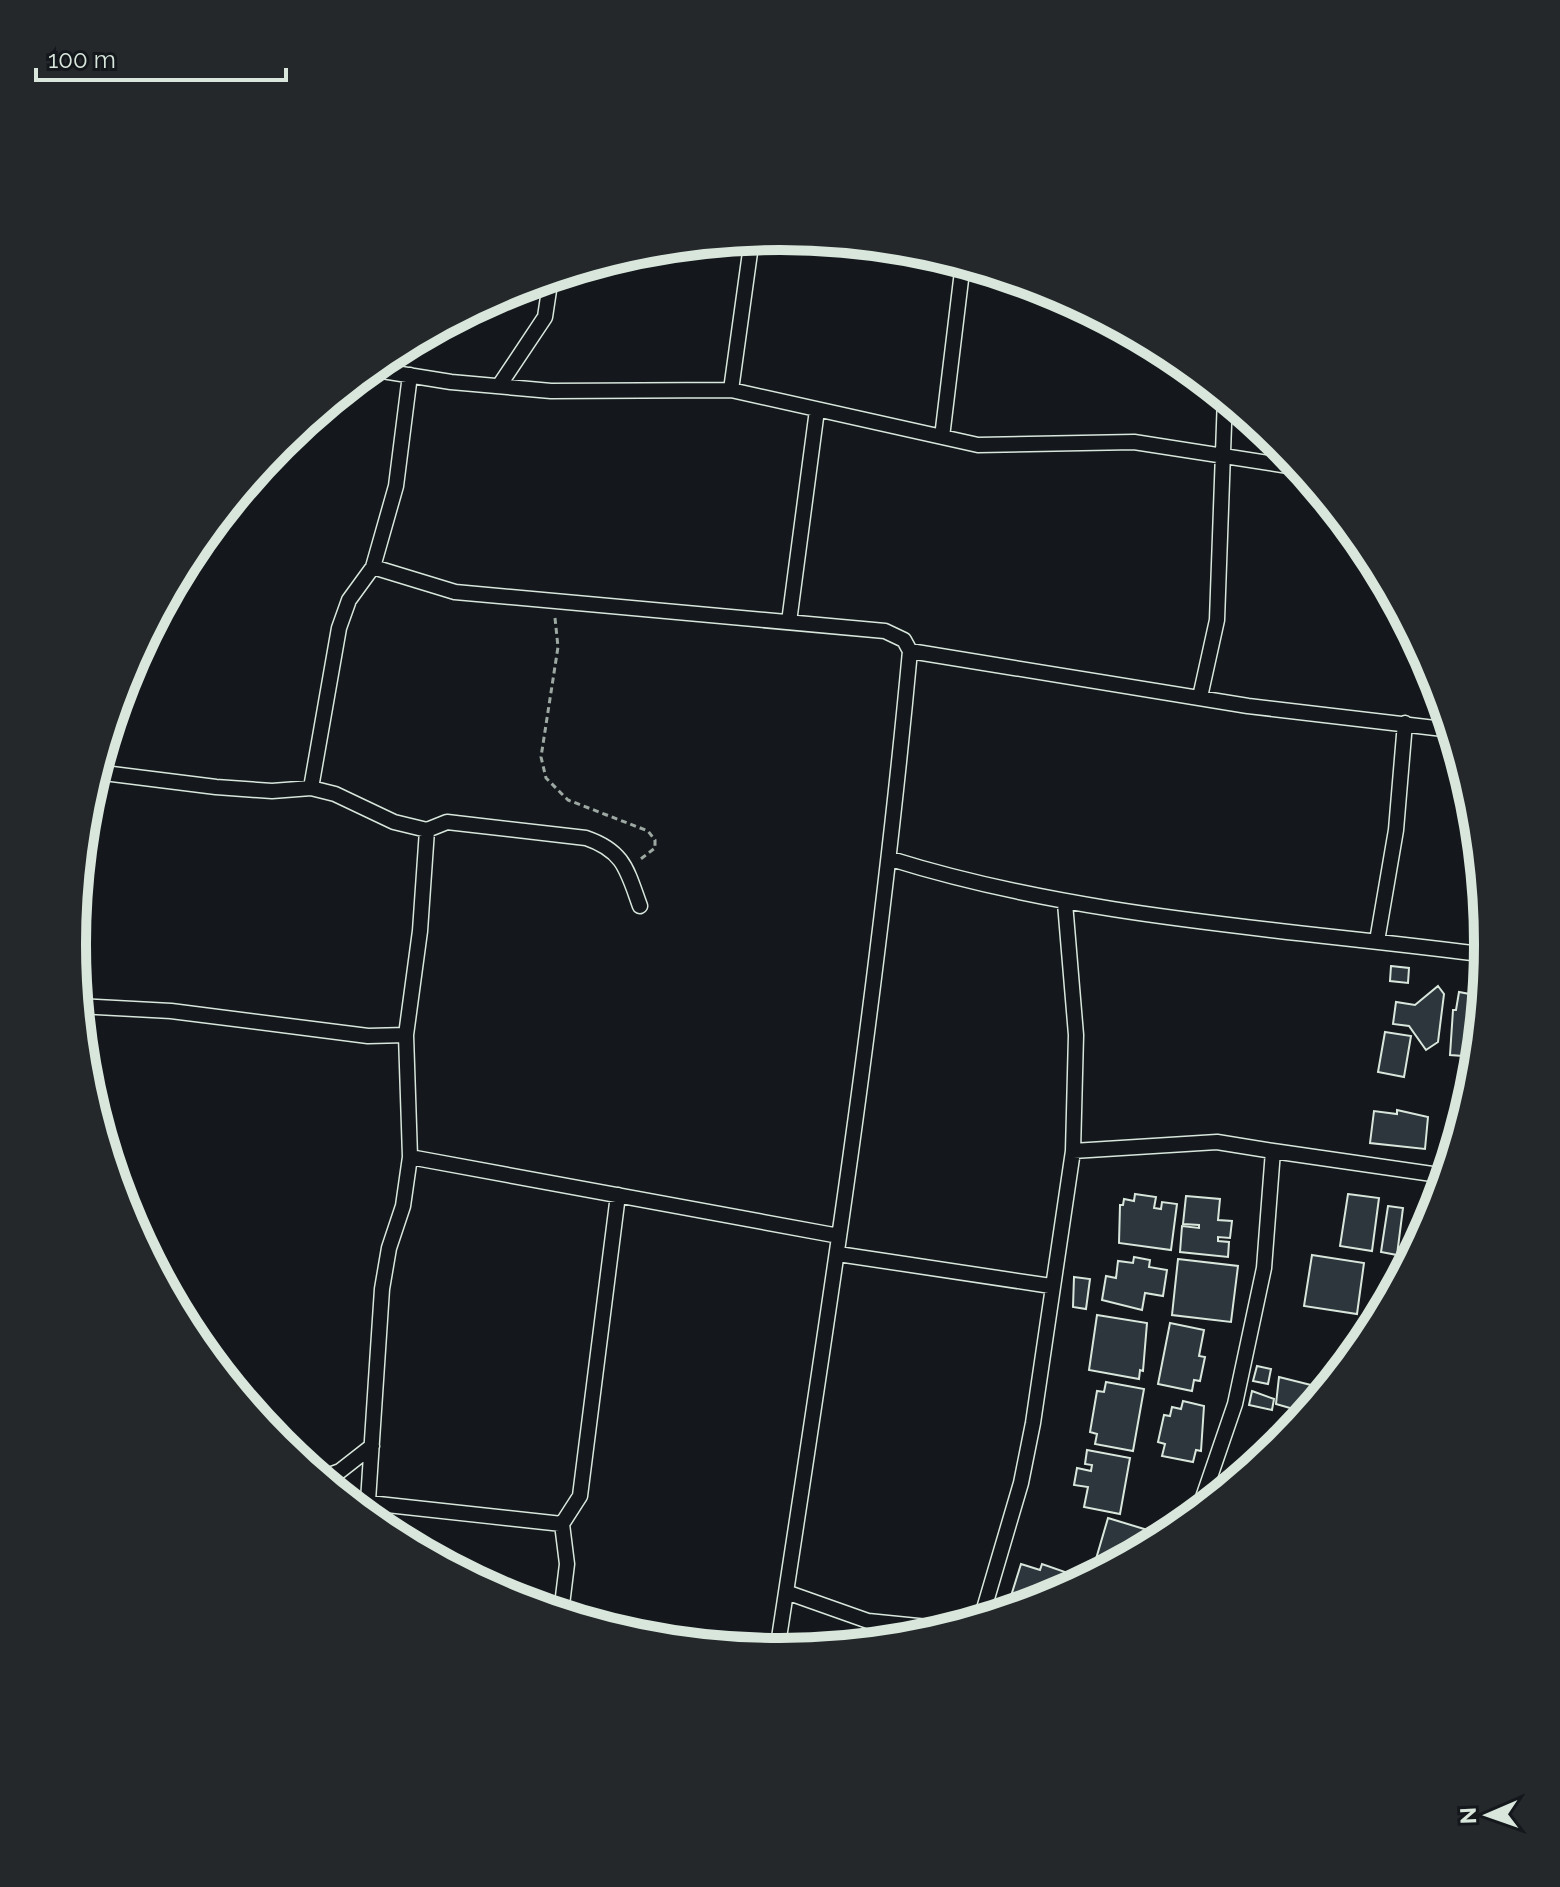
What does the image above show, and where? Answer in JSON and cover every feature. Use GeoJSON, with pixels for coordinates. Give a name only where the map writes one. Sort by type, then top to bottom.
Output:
{"type":"FeatureCollection","features":[{"type":"Feature","properties":{"kind":"street"},"geometry":{"type":"LineString","coordinates":[[731,390],[750,251]]}},
{"type":"Feature","properties":{"kind":"street"},"geometry":{"type":"LineString","coordinates":[[942,437],[962,274]]}},
{"type":"Feature","properties":{"kind":"street"},"geometry":{"type":"LineString","coordinates":[[499,386],[545,317],[549,289]]}},
{"type":"Feature","properties":{"kind":"street"},"geometry":{"type":"LineString","coordinates":[[387,372],[551,391],[731,390],[942,437],[1002,446],[1134,442],[1282,465]]}},
{"type":"Feature","properties":{"kind":"street"},"geometry":{"type":"LineString","coordinates":[[311,788],[339,628],[349,600],[373,567],[396,486],[410,375]]}},
{"type":"Feature","properties":{"kind":"street"},"geometry":{"type":"LineString","coordinates":[[789,622],[817,410]]}},
{"type":"Feature","properties":{"kind":"street"},"geometry":{"type":"LineString","coordinates":[[1200,697],[1217,620],[1225,411]]}},
{"type":"Feature","properties":{"kind":"street"},"geometry":{"type":"LineString","coordinates":[[373,567],[455,592],[885,631],[904,640],[910,651],[891,859],[838,1254],[779,1638]]}},
{"type":"Feature","properties":{"kind":"street"},"geometry":{"type":"LineString","coordinates":[[910,651],[1248,706],[1439,728]]}},
{"type":"Feature","properties":{"kind":"street"},"geometry":{"type":"LineString","coordinates":[[1377,941],[1396,830],[1405,723]]}},
{"type":"Feature","properties":{"kind":"street"},"geometry":{"type":"LineString","coordinates":[[108,773],[216,787],[272,791],[311,788],[335,794],[394,822],[427,830],[447,822],[586,838],[606,845],[626,867],[640,906]]}},
{"type":"Feature","properties":{"kind":"street"},"geometry":{"type":"LineString","coordinates":[[369,1502],[382,1289],[389,1248],[403,1206],[410,1157],[406,1035],[420,931],[427,830]]}},
{"type":"Feature","properties":{"kind":"street"},"geometry":{"type":"LineString","coordinates":[[891,859],[966,883],[1065,903],[1474,953]]}},
{"type":"Feature","properties":{"kind":"street"},"geometry":{"type":"LineString","coordinates":[[985,1607],[1021,1483],[1073,1151],[1076,1035],[1065,903]]}},
{"type":"Feature","properties":{"kind":"street"},"geometry":{"type":"LineString","coordinates":[[89,1007],[171,1011],[368,1036],[406,1035]]}},
{"type":"Feature","properties":{"kind":"street"},"geometry":{"type":"LineString","coordinates":[[1073,1151],[1217,1142],[1434,1174]]}},
{"type":"Feature","properties":{"kind":"street"},"geometry":{"type":"LineString","coordinates":[[1205,1492],[1235,1404],[1258,1298],[1270,1223],[1273,1151]]}},
{"type":"Feature","properties":{"kind":"street"},"geometry":{"type":"LineString","coordinates":[[410,1157],[839,1236]]}},
{"type":"Feature","properties":{"kind":"street"},"geometry":{"type":"LineString","coordinates":[[562,1603],[567,1564],[562,1524],[580,1496],[618,1195]]}},
{"type":"Feature","properties":{"kind":"street"},"geometry":{"type":"LineString","coordinates":[[838,1254],[1051,1286]]}},
{"type":"Feature","properties":{"kind":"street"},"geometry":{"type":"LineString","coordinates":[[333,1474],[372,1446]]}},
{"type":"Feature","properties":{"kind":"street"},"geometry":{"type":"LineString","coordinates":[[381,1511],[562,1524]]}},
{"type":"Feature","properties":{"kind":"street"},"geometry":{"type":"LineString","coordinates":[[786,1592],[868,1621],[909,1625]]}},
{"type":"Feature","properties":{"kind":"path"},"geometry":{"type":"LineString","coordinates":[[551,603],[558,647],[541,757],[546,778],[568,800],[648,831],[655,840],[655,848],[650,855],[626,867]]}},
{"type":"Feature","properties":{"kind":"building"},"geometry":{"type":"Polygon","coordinates":[[[1391,966],[1409,968],[1408,983],[1390,981],[1391,966]]]}},
{"type":"Feature","properties":{"kind":"building"},"geometry":{"type":"Polygon","coordinates":[[[1438,986],[1444,994],[1438,1042],[1426,1050],[1409,1026],[1393,1024],[1396,1002],[1415,1005],[1438,986]]]}},
{"type":"Feature","properties":{"kind":"building"},"geometry":{"type":"Polygon","coordinates":[[[1459,992],[1472,995],[1465,1056],[1450,1055],[1453,1010],[1456,1010],[1459,992]]]}},
{"type":"Feature","properties":{"kind":"building"},"geometry":{"type":"Polygon","coordinates":[[[1385,1032],[1411,1036],[1404,1077],[1378,1072],[1385,1032]]]}},
{"type":"Feature","properties":{"kind":"building"},"geometry":{"type":"Polygon","coordinates":[[[1397,1110],[1428,1117],[1425,1149],[1370,1143],[1374,1111],[1397,1114],[1397,1110]]]}},
{"type":"Feature","properties":{"kind":"building"},"geometry":{"type":"Polygon","coordinates":[[[1135,1194],[1156,1197],[1154,1208],[1161,1209],[1162,1202],[1177,1204],[1171,1250],[1119,1243],[1120,1205],[1123,1205],[1124,1199],[1134,1201],[1135,1194]]]}},
{"type":"Feature","properties":{"kind":"building"},"geometry":{"type":"Polygon","coordinates":[[[1348,1194],[1379,1198],[1372,1251],[1340,1246],[1348,1194]]]}},
{"type":"Feature","properties":{"kind":"building"},"geometry":{"type":"Polygon","coordinates":[[[1186,1196],[1220,1199],[1218,1220],[1232,1221],[1230,1238],[1218,1237],[1218,1241],[1229,1242],[1228,1257],[1180,1252],[1182,1226],[1199,1228],[1199,1225],[1183,1224],[1186,1196]]]}},
{"type":"Feature","properties":{"kind":"building"},"geometry":{"type":"Polygon","coordinates":[[[1388,1206],[1403,1208],[1397,1255],[1381,1252],[1388,1206]]]}},
{"type":"Feature","properties":{"kind":"building"},"geometry":{"type":"Polygon","coordinates":[[[1312,1255],[1364,1263],[1357,1314],[1304,1306],[1312,1255]]]}},
{"type":"Feature","properties":{"kind":"building"},"geometry":{"type":"Polygon","coordinates":[[[1134,1257],[1150,1260],[1149,1267],[1167,1270],[1163,1296],[1145,1293],[1142,1310],[1102,1300],[1106,1276],[1116,1278],[1118,1261],[1133,1263],[1134,1257]]]}},
{"type":"Feature","properties":{"kind":"building"},"geometry":{"type":"Polygon","coordinates":[[[1178,1259],[1238,1266],[1231,1322],[1172,1315],[1178,1259]]]}},
{"type":"Feature","properties":{"kind":"building"},"geometry":{"type":"Polygon","coordinates":[[[1074,1277],[1090,1279],[1086,1309],[1073,1307],[1074,1277]]]}},
{"type":"Feature","properties":{"kind":"building"},"geometry":{"type":"Polygon","coordinates":[[[1097,1315],[1147,1323],[1143,1371],[1140,1370],[1139,1379],[1089,1370],[1097,1315]]]}},
{"type":"Feature","properties":{"kind":"building"},"geometry":{"type":"Polygon","coordinates":[[[1170,1323],[1204,1330],[1199,1356],[1205,1357],[1200,1381],[1194,1380],[1192,1391],[1158,1384],[1170,1323]]]}},
{"type":"Feature","properties":{"kind":"building"},"geometry":{"type":"Polygon","coordinates":[[[1257,1366],[1271,1369],[1268,1384],[1253,1381],[1257,1366]]]}},
{"type":"Feature","properties":{"kind":"building"},"geometry":{"type":"Polygon","coordinates":[[[1279,1377],[1311,1385],[1309,1392],[1294,1409],[1276,1404],[1279,1377]]]}},
{"type":"Feature","properties":{"kind":"building"},"geometry":{"type":"Polygon","coordinates":[[[1106,1382],[1144,1389],[1133,1451],[1095,1444],[1097,1434],[1090,1432],[1097,1391],[1104,1392],[1106,1382]]]}},
{"type":"Feature","properties":{"kind":"building"},"geometry":{"type":"Polygon","coordinates":[[[1252,1391],[1274,1399],[1272,1410],[1249,1405],[1252,1391]]]}},
{"type":"Feature","properties":{"kind":"building"},"geometry":{"type":"Polygon","coordinates":[[[1183,1401],[1204,1406],[1201,1451],[1196,1450],[1193,1462],[1162,1456],[1165,1444],[1158,1442],[1164,1415],[1170,1416],[1172,1407],[1181,1409],[1183,1401]]]}},
{"type":"Feature","properties":{"kind":"building"},"geometry":{"type":"Polygon","coordinates":[[[1087,1450],[1130,1458],[1120,1514],[1084,1507],[1088,1487],[1074,1485],[1077,1468],[1091,1471],[1092,1465],[1085,1464],[1087,1450]]]}},
{"type":"Feature","properties":{"kind":"building"},"geometry":{"type":"Polygon","coordinates":[[[1108,1518],[1150,1531],[1127,1545],[1095,1562],[1108,1518]]]}},
{"type":"Feature","properties":{"kind":"building"},"geometry":{"type":"Polygon","coordinates":[[[1021,1564],[1040,1570],[1042,1564],[1068,1573],[1046,1585],[1011,1596],[1021,1564]]]}}]}
